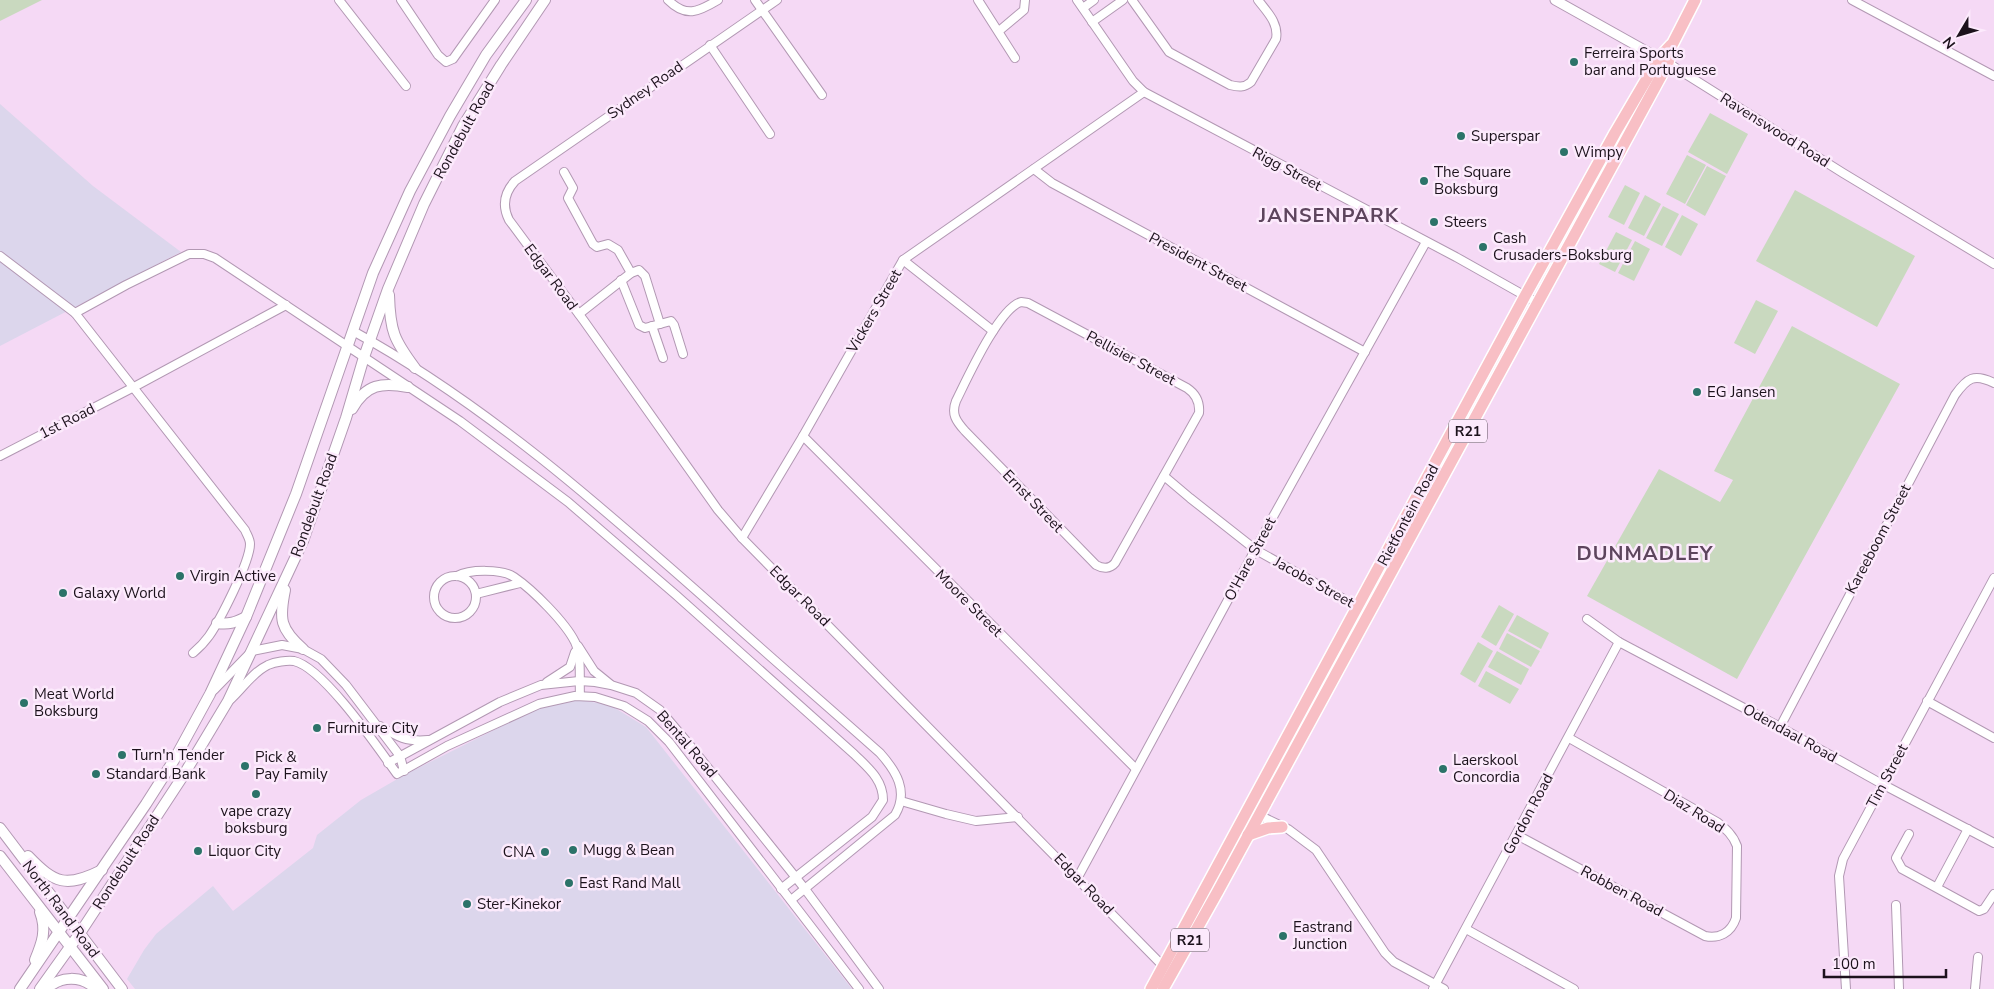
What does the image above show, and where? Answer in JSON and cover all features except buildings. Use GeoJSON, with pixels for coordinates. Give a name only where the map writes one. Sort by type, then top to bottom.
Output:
{"type":"FeatureCollection","features":[{"type":"Feature","properties":{"kind":"main road","name":"Rondebult Road"},"geometry":{"type":"LineString","coordinates":[[20,989],[103,869],[174,760],[210,694],[246,617],[296,494],[373,273],[410,191],[486,54],[526,0]]}},
{"type":"Feature","properties":{"kind":"main road","name":"Rondebult Road"},"geometry":{"type":"LineString","coordinates":[[40,989],[80,933],[183,776],[228,701],[303,540],[346,418],[364,357],[388,289],[424,204],[463,126],[545,0]]}},
{"type":"Feature","properties":{"kind":"main road","name":"Rietfontein Road"},"geometry":{"type":"LineString","coordinates":[[1163,989],[1482,404],[1695,0]]}},
{"type":"Feature","properties":{"kind":"main road","name":"Rietfontein Road"},"geometry":{"type":"LineString","coordinates":[[1151,989],[1525,296],[1616,133],[1664,60]]}},
{"type":"Feature","properties":{"kind":"main road"},"geometry":{"type":"LineString","coordinates":[[388,289],[393,333],[398,344],[416,368]]}},
{"type":"Feature","properties":{"kind":"main road"},"geometry":{"type":"LineString","coordinates":[[346,418],[361,395],[374,387],[392,384],[408,387]]}},
{"type":"Feature","properties":{"kind":"main road"},"geometry":{"type":"LineString","coordinates":[[1470,398],[1482,404]]}},
{"type":"Feature","properties":{"kind":"main road"},"geometry":{"type":"LineString","coordinates":[[288,574],[280,612],[282,622],[292,639],[302,649]]}},
{"type":"Feature","properties":{"kind":"main road"},"geometry":{"type":"LineString","coordinates":[[217,623],[226,624],[246,617]]}},
{"type":"Feature","properties":{"kind":"main road"},"geometry":{"type":"LineString","coordinates":[[1331,656],[1342,662]]}},
{"type":"Feature","properties":{"kind":"main road"},"geometry":{"type":"LineString","coordinates":[[1248,835],[1268,828],[1282,826]]}},
{"type":"Feature","properties":{"kind":"main road"},"geometry":{"type":"LineString","coordinates":[[3,833],[41,869],[58,880],[76,880],[103,869]]}},
{"type":"Feature","properties":{"kind":"main road","name":"North Rand Road"},"geometry":{"type":"LineString","coordinates":[[3,833],[122,989]]}},
{"type":"Feature","properties":{"kind":"main road","name":"North Rand Road"},"geometry":{"type":"LineString","coordinates":[[0,856],[103,989]]}},
{"type":"Feature","properties":{"kind":"main road"},"geometry":{"type":"LineString","coordinates":[[28,978],[44,940],[43,920],[36,902]]}},
{"type":"Feature","properties":{"kind":"main road"},"geometry":{"type":"LineString","coordinates":[[46,989],[58,981],[77,978],[96,989]]}},
{"type":"Feature","properties":{"kind":"street"},"geometry":{"type":"LineString","coordinates":[[339,0],[406,86]]}},
{"type":"Feature","properties":{"kind":"street"},"geometry":{"type":"LineString","coordinates":[[401,0],[438,55],[446,62],[453,59],[492,1]]}},
{"type":"Feature","properties":{"kind":"street"},"geometry":{"type":"LineString","coordinates":[[668,0],[676,8],[688,12],[708,6],[718,0]]}},
{"type":"Feature","properties":{"kind":"street"},"geometry":{"type":"LineString","coordinates":[[755,0],[822,95]]}},
{"type":"Feature","properties":{"kind":"street","name":"Sydney Road"},"geometry":{"type":"LineString","coordinates":[[514,181],[777,0]]}},
{"type":"Feature","properties":{"kind":"street"},"geometry":{"type":"LineString","coordinates":[[978,0],[1015,58]]}},
{"type":"Feature","properties":{"kind":"street"},"geometry":{"type":"LineString","coordinates":[[999,31],[1019,16],[1024,10],[1025,0]]}},
{"type":"Feature","properties":{"kind":"street","name":"Rigg Street"},"geometry":{"type":"LineString","coordinates":[[1077,0],[1133,82],[1144,92],[1536,302]]}},
{"type":"Feature","properties":{"kind":"street"},"geometry":{"type":"LineString","coordinates":[[1083,8],[1094,0]]}},
{"type":"Feature","properties":{"kind":"street"},"geometry":{"type":"LineString","coordinates":[[1092,22],[1123,0]]}},
{"type":"Feature","properties":{"kind":"street"},"geometry":{"type":"LineString","coordinates":[[1132,0],[1169,52],[1230,85],[1238,87],[1246,86],[1251,82],[1276,39],[1278,31],[1274,21],[1258,0]]}},
{"type":"Feature","properties":{"kind":"street","name":"Ravenswood Road"},"geometry":{"type":"LineString","coordinates":[[1555,0],[1664,60],[1843,173],[1994,264]]}},
{"type":"Feature","properties":{"kind":"street"},"geometry":{"type":"LineString","coordinates":[[1852,0],[1994,76]]}},
{"type":"Feature","properties":{"kind":"street"},"geometry":{"type":"LineString","coordinates":[[710,45],[770,134]]}},
{"type":"Feature","properties":{"kind":"street","name":"Vickers Street"},"geometry":{"type":"LineString","coordinates":[[742,538],[803,436],[903,260],[1144,92]]}},
{"type":"Feature","properties":{"kind":"street","name":"President Street"},"geometry":{"type":"LineString","coordinates":[[1034,169],[1052,183],[1365,352]]}},
{"type":"Feature","properties":{"kind":"street"},"geometry":{"type":"LineString","coordinates":[[564,172],[573,188],[568,198],[592,244],[597,247],[608,244],[614,247],[631,273]]}},
{"type":"Feature","properties":{"kind":"street","name":"Edgar Road"},"geometry":{"type":"LineString","coordinates":[[514,181],[510,186],[504,207],[509,220],[579,314],[698,483],[742,538],[1164,966]]}},
{"type":"Feature","properties":{"kind":"street","name":"O'Hare Street"},"geometry":{"type":"LineString","coordinates":[[1078,877],[1426,242]]}},
{"type":"Feature","properties":{"kind":"street"},"geometry":{"type":"LineString","coordinates":[[75,313],[166,264],[195,252],[215,258],[460,421],[568,502],[676,595],[876,776],[883,791],[883,800],[878,810],[872,817],[781,889]]}},
{"type":"Feature","properties":{"kind":"street"},"geometry":{"type":"LineString","coordinates":[[0,256],[75,313],[249,537],[250,550],[217,623],[202,645],[193,653]]}},
{"type":"Feature","properties":{"kind":"street"},"geometry":{"type":"LineString","coordinates":[[903,260],[993,331]]}},
{"type":"Feature","properties":{"kind":"street"},"geometry":{"type":"LineString","coordinates":[[579,314],[621,280],[639,270],[645,276],[663,358]]}},
{"type":"Feature","properties":{"kind":"street"},"geometry":{"type":"LineString","coordinates":[[621,280],[637,322],[642,327],[670,321],[673,324],[683,354]]}},
{"type":"Feature","properties":{"kind":"street","name":"Pellisier Street"},"geometry":{"type":"LineString","coordinates":[[993,331],[1011,306],[1021,302],[1028,303],[1191,391],[1197,398],[1199,413],[1164,476]]}},
{"type":"Feature","properties":{"kind":"street","name":"1st Road"},"geometry":{"type":"LineString","coordinates":[[0,456],[134,387],[286,305]]}},
{"type":"Feature","properties":{"kind":"street"},"geometry":{"type":"LineString","coordinates":[[353,331],[416,368],[524,446],[610,514],[873,747],[892,767],[901,786],[901,801],[895,814],[888,822],[791,900]]}},
{"type":"Feature","properties":{"kind":"street","name":"Ernst Street"},"geometry":{"type":"LineString","coordinates":[[993,331],[956,400],[953,408],[957,422],[1096,565],[1107,568],[1115,563],[1164,476]]}},
{"type":"Feature","properties":{"kind":"street","name":"Kareeboom Street"},"geometry":{"type":"LineString","coordinates":[[1780,727],[1955,395],[1968,380],[1974,377],[1982,377],[1994,383]]}},
{"type":"Feature","properties":{"kind":"street","name":"Moore Street"},"geometry":{"type":"LineString","coordinates":[[803,436],[1136,769]]}},
{"type":"Feature","properties":{"kind":"street","name":"Jacobs Street"},"geometry":{"type":"LineString","coordinates":[[1164,476],[1256,550],[1369,613]]}},
{"type":"Feature","properties":{"kind":"street"},"geometry":{"type":"LineString","coordinates":[[458,576],[468,580],[474,589],[476,594],[474,607],[464,616],[452,618],[440,612],[434,600],[436,587],[445,578],[477,571],[494,572],[514,577],[552,611],[594,671],[611,685]]}},
{"type":"Feature","properties":{"kind":"street","name":"Tim Street"},"geometry":{"type":"LineString","coordinates":[[1846,989],[1840,869],[1843,859],[1994,578]]}},
{"type":"Feature","properties":{"kind":"street"},"geometry":{"type":"LineString","coordinates":[[476,594],[520,583]]}},
{"type":"Feature","properties":{"kind":"street","name":"Odendaal Road"},"geometry":{"type":"LineString","coordinates":[[1587,619],[1619,642],[1780,727],[1994,844]]}},
{"type":"Feature","properties":{"kind":"street","name":"Gordon Road"},"geometry":{"type":"LineString","coordinates":[[1434,987],[1619,642]]}},
{"type":"Feature","properties":{"kind":"street"},"geometry":{"type":"LineString","coordinates":[[210,694],[252,651],[282,644],[302,649],[321,659],[338,675],[400,756],[401,773]]}},
{"type":"Feature","properties":{"kind":"street"},"geometry":{"type":"LineString","coordinates":[[576,644],[580,696]]}},
{"type":"Feature","properties":{"kind":"street"},"geometry":{"type":"LineString","coordinates":[[541,685],[570,667],[576,644]]}},
{"type":"Feature","properties":{"kind":"street"},"geometry":{"type":"LineString","coordinates":[[228,701],[257,672],[268,665],[284,661],[294,661],[306,666],[321,677],[388,762],[401,773]]}},
{"type":"Feature","properties":{"kind":"street","name":"Bental Road"},"geometry":{"type":"LineString","coordinates":[[388,762],[500,702],[541,685],[579,681],[611,685],[636,693],[669,720],[795,877],[879,989]]}},
{"type":"Feature","properties":{"kind":"street","name":"Bental Road"},"geometry":{"type":"LineString","coordinates":[[401,773],[447,746],[538,704],[580,696],[595,697],[624,706],[639,714],[669,742],[859,989]]}},
{"type":"Feature","properties":{"kind":"street"},"geometry":{"type":"LineString","coordinates":[[1927,701],[1994,738]]}},
{"type":"Feature","properties":{"kind":"street"},"geometry":{"type":"LineString","coordinates":[[376,724],[398,737],[408,740],[434,739]]}},
{"type":"Feature","properties":{"kind":"street","name":"Diaz Road"},"geometry":{"type":"LineString","coordinates":[[1569,738],[1726,828],[1735,840],[1736,846],[1736,918],[1728,932]]}},
{"type":"Feature","properties":{"kind":"street"},"geometry":{"type":"LineString","coordinates":[[901,801],[976,821],[1018,817]]}},
{"type":"Feature","properties":{"kind":"street"},"geometry":{"type":"LineString","coordinates":[[1248,810],[1282,826],[1308,843],[1324,860],[1368,929],[1388,956],[1394,962],[1434,987],[1444,989]]}},
{"type":"Feature","properties":{"kind":"street"},"geometry":{"type":"LineString","coordinates":[[1937,887],[1968,829]]}},
{"type":"Feature","properties":{"kind":"street"},"geometry":{"type":"LineString","coordinates":[[1909,834],[1897,854],[1896,858],[1899,866],[1979,911],[1984,909],[1994,894]]}},
{"type":"Feature","properties":{"kind":"street","name":"Robben Road"},"geometry":{"type":"LineString","coordinates":[[1517,835],[1704,936],[1712,938],[1728,932]]}},
{"type":"Feature","properties":{"kind":"street"},"geometry":{"type":"LineString","coordinates":[[1896,905],[1899,989]]}},
{"type":"Feature","properties":{"kind":"street"},"geometry":{"type":"LineString","coordinates":[[1466,930],[1574,989]]}},
{"type":"Feature","properties":{"kind":"street"},"geometry":{"type":"LineString","coordinates":[[1974,989],[1978,958]]}},
{"type":"Feature","properties":{"kind":"shaded area"},"geometry":{"type":"Polygon","coordinates":[[[0,104],[93,186],[181,252],[0,346],[0,104]]]}},
{"type":"Feature","properties":{"kind":"shaded area","name":"East Rand Mall"},"geometry":{"type":"Polygon","coordinates":[[[580,700],[610,705],[646,727],[852,989],[135,989],[127,979],[156,934],[213,886],[233,911],[313,848],[317,835],[361,800],[406,774],[536,709],[580,700]]]}},
{"type":"Feature","properties":{"kind":"green space"},"geometry":{"type":"Polygon","coordinates":[[[0,0],[42,0],[0,21],[0,0]]]}},
{"type":"Feature","properties":{"kind":"green space"},"geometry":{"type":"Polygon","coordinates":[[[1710,113],[1748,134],[1727,174],[1688,152],[1710,113]]]}},
{"type":"Feature","properties":{"kind":"green space"},"geometry":{"type":"Polygon","coordinates":[[[1687,155],[1706,165],[1685,204],[1666,194],[1687,155]]]}},
{"type":"Feature","properties":{"kind":"green space"},"geometry":{"type":"Polygon","coordinates":[[[1707,166],[1726,176],[1705,216],[1686,205],[1707,166]]]}},
{"type":"Feature","properties":{"kind":"green space"},"geometry":{"type":"Polygon","coordinates":[[[1625,185],[1640,193],[1624,225],[1608,217],[1625,185]]]}},
{"type":"Feature","properties":{"kind":"green space"},"geometry":{"type":"Polygon","coordinates":[[[1795,190],[1915,256],[1877,327],[1756,261],[1795,190]]]}},
{"type":"Feature","properties":{"kind":"green space"},"geometry":{"type":"Polygon","coordinates":[[[1645,195],[1661,204],[1644,236],[1628,228],[1645,195]]]}},
{"type":"Feature","properties":{"kind":"green space"},"geometry":{"type":"Polygon","coordinates":[[[1663,206],[1679,214],[1662,246],[1646,238],[1663,206]]]}},
{"type":"Feature","properties":{"kind":"green space"},"geometry":{"type":"Polygon","coordinates":[[[1682,215],[1698,224],[1681,256],[1665,247],[1682,215]]]}},
{"type":"Feature","properties":{"kind":"green space"},"geometry":{"type":"Polygon","coordinates":[[[1616,232],[1632,240],[1615,272],[1599,264],[1616,232]]]}},
{"type":"Feature","properties":{"kind":"green space"},"geometry":{"type":"Polygon","coordinates":[[[1635,241],[1650,249],[1634,281],[1618,273],[1635,241]]]}},
{"type":"Feature","properties":{"kind":"green space"},"geometry":{"type":"Polygon","coordinates":[[[1756,300],[1778,311],[1755,354],[1734,343],[1756,300]]]}},
{"type":"Feature","properties":{"kind":"green space"},"geometry":{"type":"Polygon","coordinates":[[[1792,326],[1900,384],[1737,679],[1587,596],[1659,469],[1720,502],[1733,480],[1714,471],[1792,326]]]}},
{"type":"Feature","properties":{"kind":"green space"},"geometry":{"type":"Polygon","coordinates":[[[1499,605],[1514,614],[1496,646],[1481,637],[1499,605]]]}},
{"type":"Feature","properties":{"kind":"green space"},"geometry":{"type":"Polygon","coordinates":[[[1517,615],[1549,633],[1541,649],[1508,631],[1517,615]]]}},
{"type":"Feature","properties":{"kind":"green space"},"geometry":{"type":"Polygon","coordinates":[[[1507,633],[1540,651],[1531,667],[1499,649],[1507,633]]]}},
{"type":"Feature","properties":{"kind":"green space"},"geometry":{"type":"Polygon","coordinates":[[[1478,642],[1493,651],[1475,683],[1460,674],[1478,642]]]}},
{"type":"Feature","properties":{"kind":"green space"},"geometry":{"type":"Polygon","coordinates":[[[1497,651],[1529,669],[1521,685],[1488,667],[1497,651]]]}},
{"type":"Feature","properties":{"kind":"green space"},"geometry":{"type":"Polygon","coordinates":[[[1486,671],[1519,689],[1510,704],[1478,686],[1486,671]]]}},
{"type":"Feature","properties":{"kind":"place","name":"Ferreira Sports bar and Portuguese"},"geometry":{"type":"Point","coordinates":[1574,62]}},
{"type":"Feature","properties":{"kind":"place","name":"Superspar"},"geometry":{"type":"Point","coordinates":[1461,136]}},
{"type":"Feature","properties":{"kind":"place","name":"Wimpy"},"geometry":{"type":"Point","coordinates":[1564,152]}},
{"type":"Feature","properties":{"kind":"place","name":"The Square Boksburg"},"geometry":{"type":"Point","coordinates":[1424,181]}},
{"type":"Feature","properties":{"kind":"place","name":"Steers"},"geometry":{"type":"Point","coordinates":[1434,222]}},
{"type":"Feature","properties":{"kind":"place","name":"Cash Crusaders-Boksburg"},"geometry":{"type":"Point","coordinates":[1483,247]}},
{"type":"Feature","properties":{"kind":"place","name":"EG Jansen"},"geometry":{"type":"Point","coordinates":[1697,392]}},
{"type":"Feature","properties":{"kind":"place","name":"Virgin Active"},"geometry":{"type":"Point","coordinates":[180,576]}},
{"type":"Feature","properties":{"kind":"place","name":"Galaxy World"},"geometry":{"type":"Point","coordinates":[63,593]}},
{"type":"Feature","properties":{"kind":"place","name":"Meat World Boksburg"},"geometry":{"type":"Point","coordinates":[24,703]}},
{"type":"Feature","properties":{"kind":"place","name":"Furniture City"},"geometry":{"type":"Point","coordinates":[317,728]}},
{"type":"Feature","properties":{"kind":"place","name":"Turn'n Tender"},"geometry":{"type":"Point","coordinates":[122,755]}},
{"type":"Feature","properties":{"kind":"place","name":"Pick & Pay Family"},"geometry":{"type":"Point","coordinates":[245,766]}},
{"type":"Feature","properties":{"kind":"place","name":"Laerskool Concordia"},"geometry":{"type":"Point","coordinates":[1443,769]}},
{"type":"Feature","properties":{"kind":"place","name":"Standard Bank"},"geometry":{"type":"Point","coordinates":[96,774]}},
{"type":"Feature","properties":{"kind":"place","name":"vape crazy boksburg"},"geometry":{"type":"Point","coordinates":[256,794]}},
{"type":"Feature","properties":{"kind":"place","name":"Mugg & Bean"},"geometry":{"type":"Point","coordinates":[573,850]}},
{"type":"Feature","properties":{"kind":"place","name":"Liquor City"},"geometry":{"type":"Point","coordinates":[198,851]}},
{"type":"Feature","properties":{"kind":"place","name":"CNA"},"geometry":{"type":"Point","coordinates":[545,852]}},
{"type":"Feature","properties":{"kind":"place","name":"East Rand Mall"},"geometry":{"type":"Point","coordinates":[569,883]}},
{"type":"Feature","properties":{"kind":"place","name":"Ster-Kinekor"},"geometry":{"type":"Point","coordinates":[467,904]}},
{"type":"Feature","properties":{"kind":"place","name":"Eastrand Junction"},"geometry":{"type":"Point","coordinates":[1283,936]}},
{"type":"Feature","properties":{"kind":"district","name":"JANSENPARK"},"geometry":{"type":"Point","coordinates":[1329,215]}},
{"type":"Feature","properties":{"kind":"district","name":"DUNMADLEY"},"geometry":{"type":"Point","coordinates":[1645,553]}}]}
